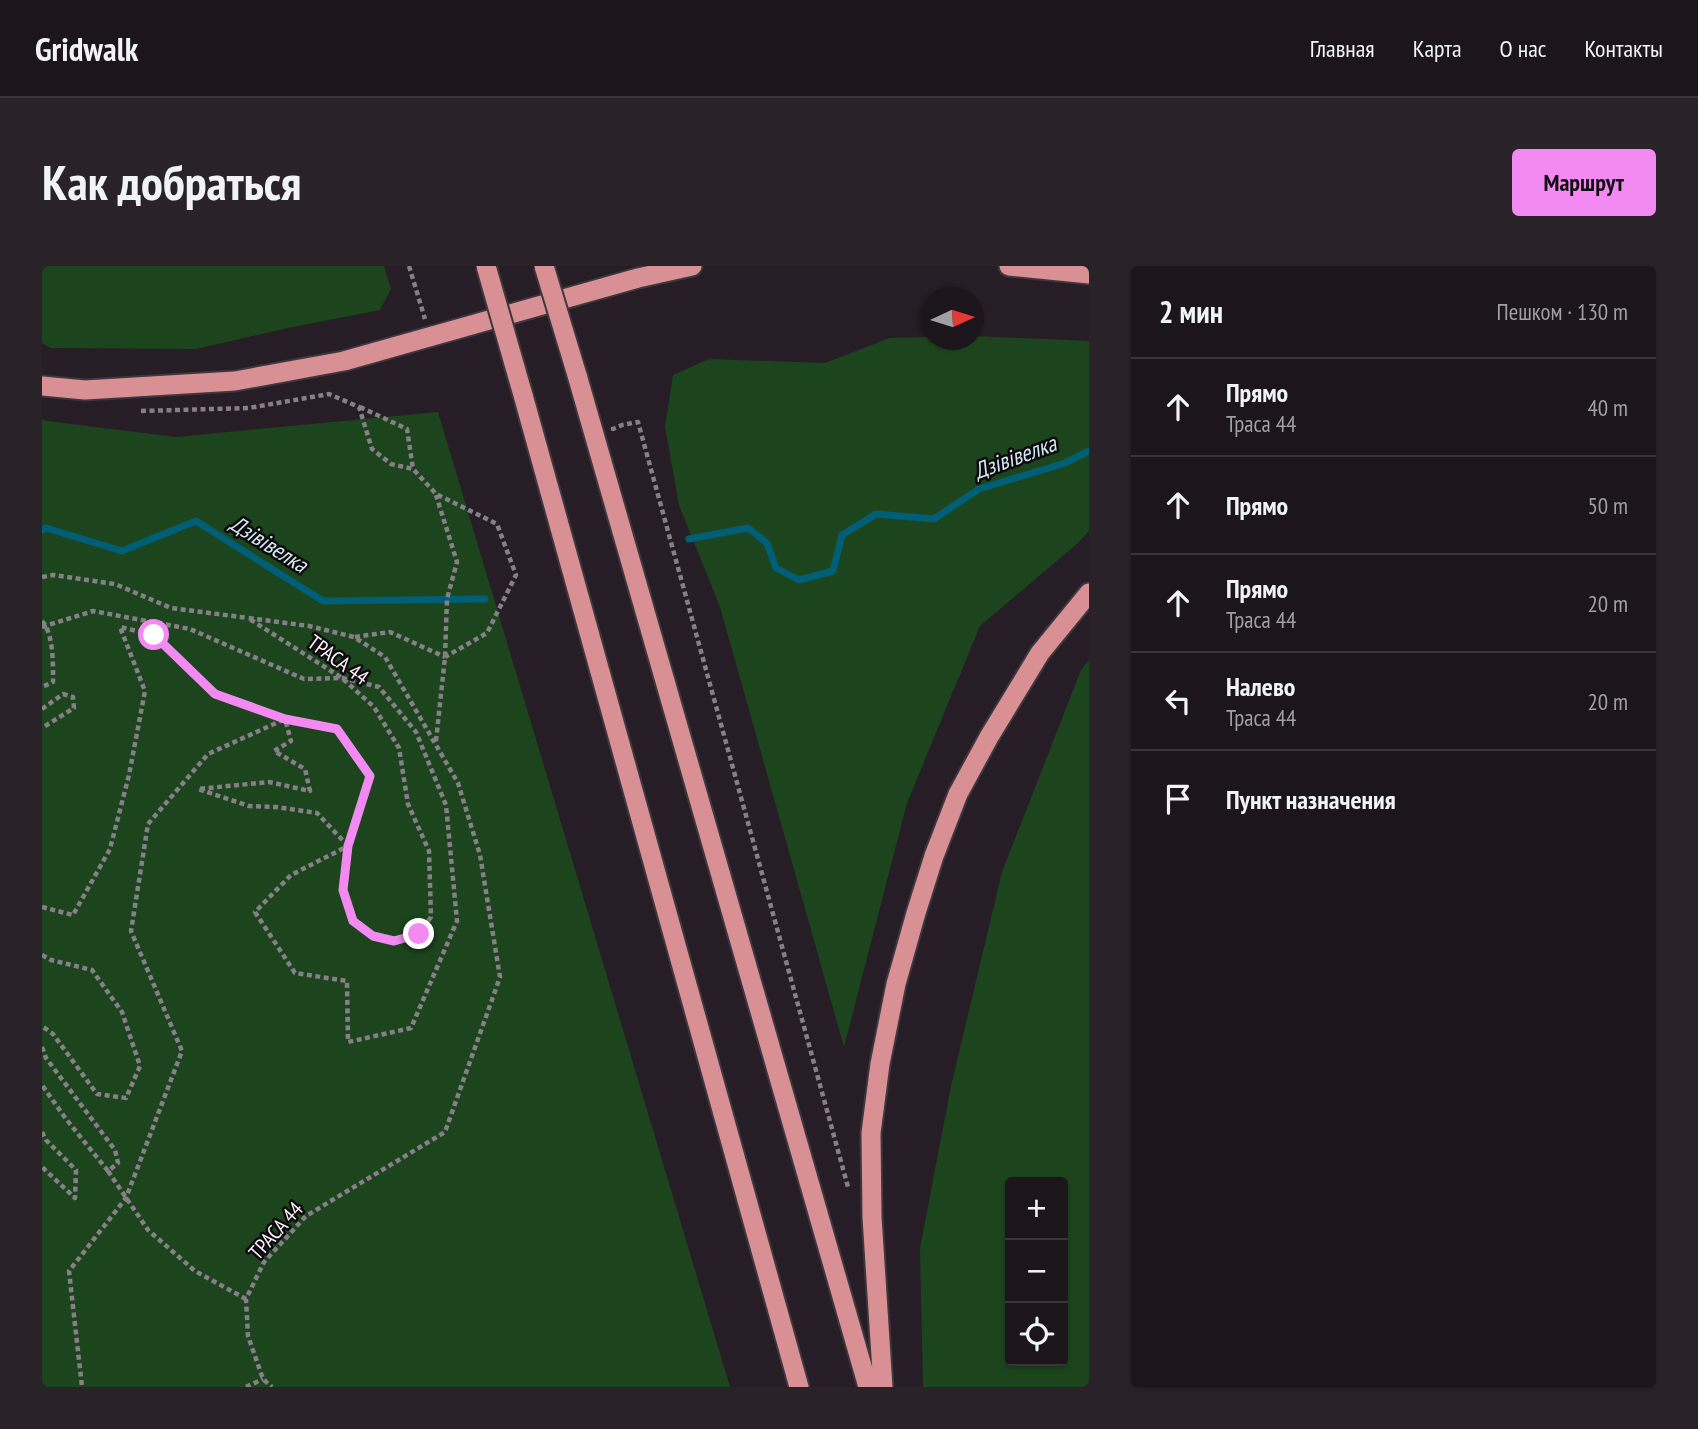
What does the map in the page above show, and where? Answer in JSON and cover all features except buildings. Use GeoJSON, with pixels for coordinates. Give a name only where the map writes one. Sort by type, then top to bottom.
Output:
{"type":"FeatureCollection","features":[{"type":"Feature","properties":{"kind":"highway"},"geometry":{"type":"LineString","coordinates":[[486,266],[799,1387]]}},
{"type":"Feature","properties":{"kind":"highway"},"geometry":{"type":"LineString","coordinates":[[544,266],[868,1387]]}},
{"type":"Feature","properties":{"kind":"highway"},"geometry":{"type":"LineString","coordinates":[[42,386],[85,390],[235,381],[344,361],[638,278],[692,266]]}},
{"type":"Feature","properties":{"kind":"highway"},"geometry":{"type":"LineString","coordinates":[[1009,266],[1089,274]]}},
{"type":"Feature","properties":{"kind":"highway"},"geometry":{"type":"LineString","coordinates":[[883,1387],[872,1217],[872,1133],[880,1064],[896,984],[934,856],[958,794],[1040,653],[1089,593]]}},
{"type":"Feature","properties":{"kind":"path"},"geometry":{"type":"LineString","coordinates":[[130,410],[249,408],[330,394],[407,429],[413,469],[436,494],[497,524],[516,575],[487,632],[445,657]]}},
{"type":"Feature","properties":{"kind":"path"},"geometry":{"type":"LineString","coordinates":[[359,407],[372,449],[391,464],[413,469]]}},
{"type":"Feature","properties":{"kind":"path"},"geometry":{"type":"LineString","coordinates":[[622,425],[638,422],[848,1187]]}},
{"type":"Feature","properties":{"kind":"path"},"geometry":{"type":"LineString","coordinates":[[435,743],[445,657],[447,599],[457,562],[436,494]]}},
{"type":"Feature","properties":{"kind":"path"},"geometry":{"type":"LineString","coordinates":[[42,577],[53,575],[114,584],[171,608],[248,618]]}},
{"type":"Feature","properties":{"kind":"path"},"geometry":{"type":"LineString","coordinates":[[42,687],[53,682],[54,658],[43,625],[93,611],[190,629],[304,679],[342,678],[379,687],[416,732],[446,805],[457,921],[411,1028],[348,1042],[347,981],[295,973],[255,912],[291,875],[348,846],[317,813],[248,806],[198,789],[270,782],[310,791],[305,769],[274,751],[291,741],[285,719]]}},
{"type":"Feature","properties":{"kind":"path","name":"ТРАСА 44"},"geometry":{"type":"LineString","coordinates":[[248,618],[309,626],[354,637],[385,657],[458,783],[480,855],[500,977],[445,1132],[306,1216],[264,1262],[246,1299],[248,1336],[263,1379],[272,1387]]}},
{"type":"Feature","properties":{"kind":"path","name":"ТРАСА 44"},"geometry":{"type":"LineString","coordinates":[[248,618],[342,678],[374,707],[398,748],[408,804],[429,851],[430,917],[419,934],[394,941],[373,936],[353,921],[343,890],[348,846],[370,776],[337,729],[285,719]]}},
{"type":"Feature","properties":{"kind":"path"},"geometry":{"type":"LineString","coordinates":[[42,907],[73,915],[110,849],[130,775],[145,691],[120,627],[154,635],[215,694],[285,719]]}},
{"type":"Feature","properties":{"kind":"path"},"geometry":{"type":"LineString","coordinates":[[354,637],[390,632],[445,657]]}},
{"type":"Feature","properties":{"kind":"path"},"geometry":{"type":"LineString","coordinates":[[42,709],[62,694],[73,697],[74,708],[42,727]]}},
{"type":"Feature","properties":{"kind":"path"},"geometry":{"type":"LineString","coordinates":[[82,1387],[69,1271],[126,1198],[182,1051],[131,931],[148,824],[208,754],[285,719]]}},
{"type":"Feature","properties":{"kind":"path"},"geometry":{"type":"LineString","coordinates":[[42,954],[51,960],[92,970],[122,1012],[140,1066],[126,1098],[97,1094],[53,1034],[42,1026]]}},
{"type":"Feature","properties":{"kind":"path"},"geometry":{"type":"LineString","coordinates":[[42,1047],[46,1058],[115,1150],[118,1163],[108,1171]]}},
{"type":"Feature","properties":{"kind":"path"},"geometry":{"type":"LineString","coordinates":[[42,1085],[108,1171],[148,1230],[195,1271],[246,1299]]}},
{"type":"Feature","properties":{"kind":"path"},"geometry":{"type":"LineString","coordinates":[[42,1132],[46,1140],[76,1170],[75,1198],[42,1167]]}},
{"type":"Feature","properties":{"kind":"path"},"geometry":{"type":"LineString","coordinates":[[246,1387],[263,1379]]}},
{"type":"Feature","properties":{"kind":"green space"},"geometry":{"type":"Polygon","coordinates":[[[42,266],[384,266],[391,289],[380,310],[196,349],[51,348],[42,343],[42,266]]]}},
{"type":"Feature","properties":{"kind":"green space"},"geometry":{"type":"Polygon","coordinates":[[[984,336],[1089,341],[1089,531],[980,626],[907,803],[844,1047],[720,607],[679,505],[665,427],[673,375],[709,359],[825,363],[890,338],[921,337],[921,350],[984,350],[984,336]]]}},
{"type":"Feature","properties":{"kind":"green space"},"geometry":{"type":"Polygon","coordinates":[[[438,412],[730,1387],[42,1387],[42,419],[176,437],[438,412]]]}},
{"type":"Feature","properties":{"kind":"green space"},"geometry":{"type":"Polygon","coordinates":[[[1089,660],[1089,1387],[923,1387],[920,1248],[951,1086],[1002,872],[1081,670],[1089,660]]]}},
{"type":"Feature","properties":{"kind":"waterway","name":"Дзівівелка"},"geometry":{"type":"LineString","coordinates":[[689,539],[748,528],[767,543],[776,568],[799,580],[833,571],[842,535],[876,514],[934,519],[979,489],[1065,463],[1089,451]]}},
{"type":"Feature","properties":{"kind":"waterway","name":"Дзівівелка"},"geometry":{"type":"LineString","coordinates":[[42,530],[46,528],[122,551],[196,521],[323,601],[485,599]]}},
{"type":"Feature","properties":{"kind":"route"},"geometry":{"type":"LineString","coordinates":[[154,635],[215,694],[285,719],[337,729],[370,776],[348,846],[343,890],[353,921],[373,936],[394,941],[419,934]]}}]}
